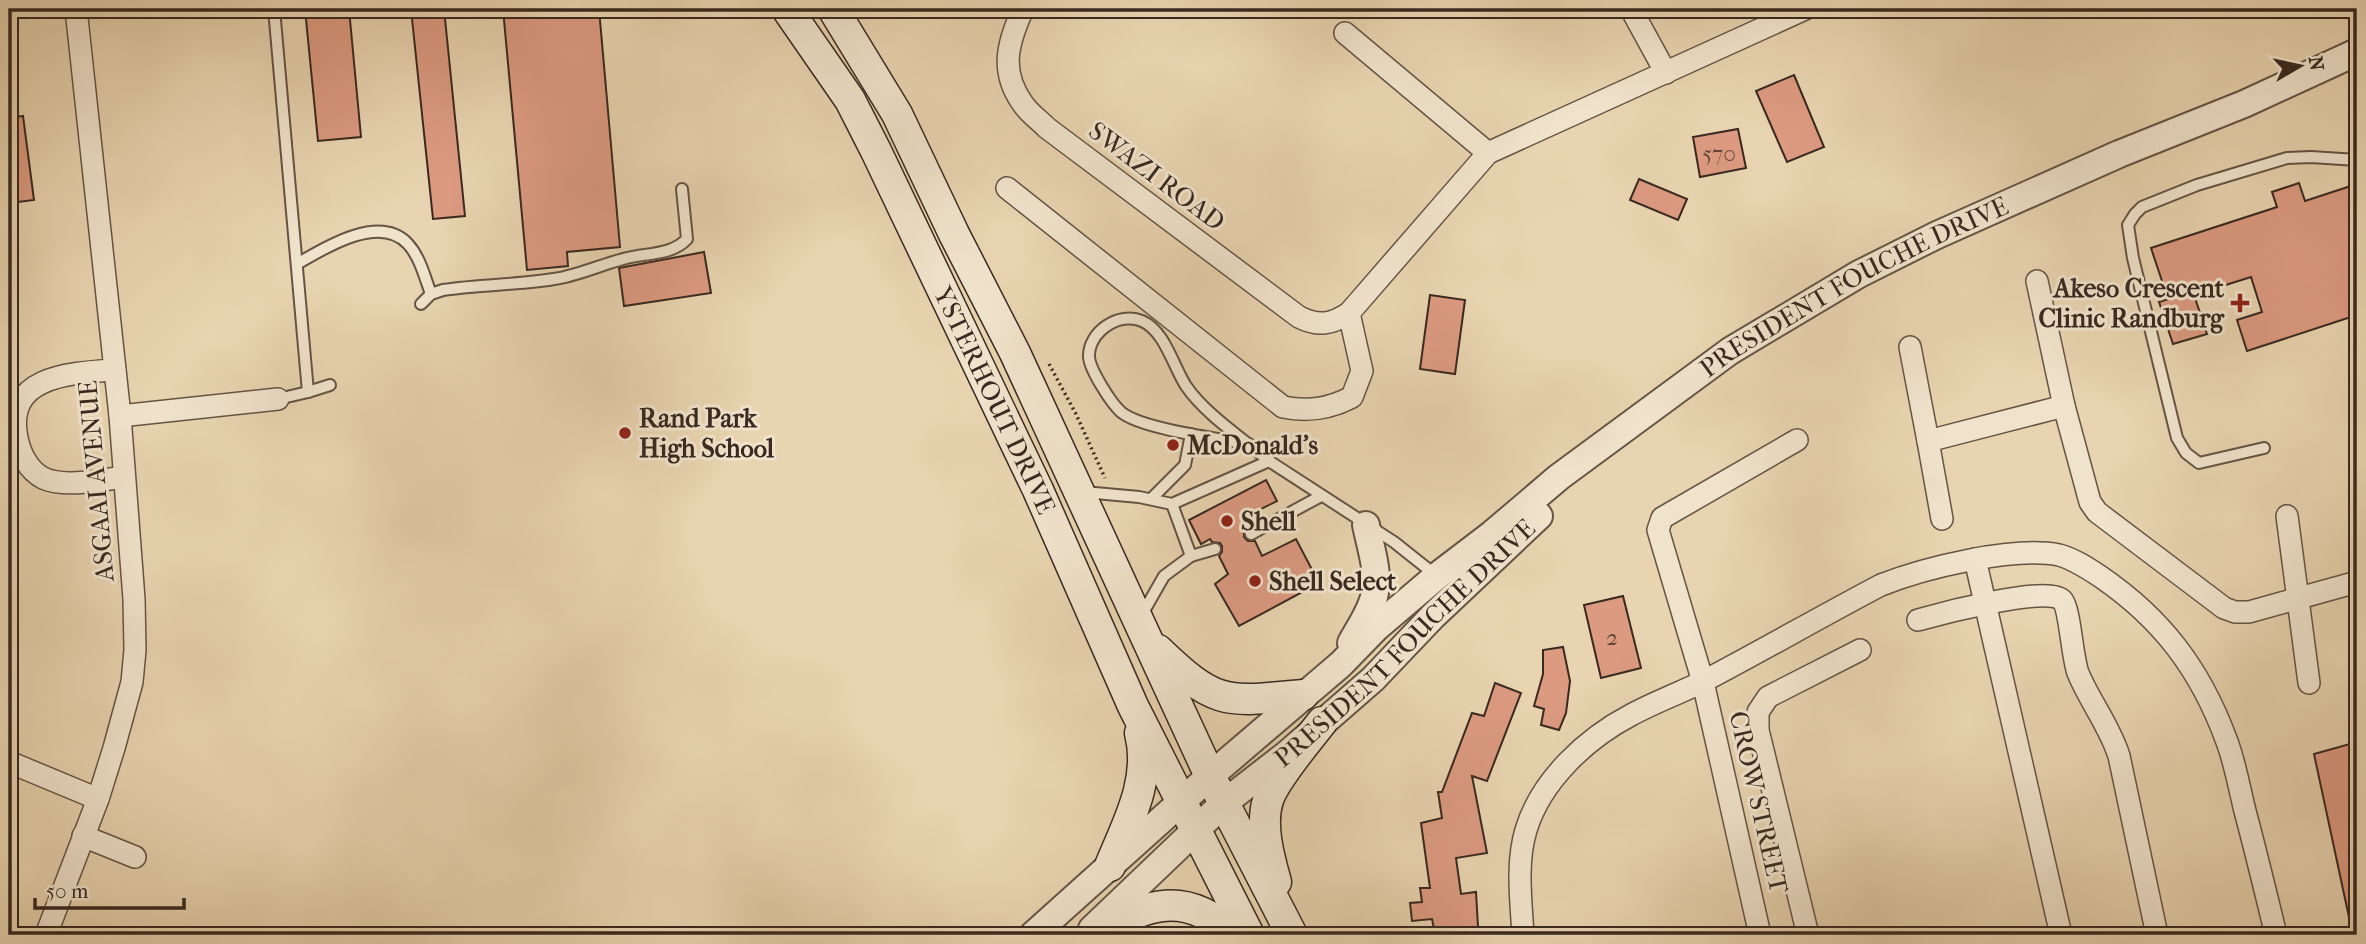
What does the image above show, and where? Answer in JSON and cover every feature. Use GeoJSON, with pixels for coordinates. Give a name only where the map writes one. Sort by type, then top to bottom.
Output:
{"type":"FeatureCollection","features":[{"type":"Feature","properties":{"kind":"main road","name":"YSTERHOUT DRIVE"},"geometry":{"type":"LineString","coordinates":[[787,9],[849,100],[876,151],[1032,478],[1133,706],[1250,935]]}},
{"type":"Feature","properties":{"kind":"main road","name":"YSTERHOUT DRIVE"},"geometry":{"type":"LineString","coordinates":[[833,9],[897,114],[1015,354],[1210,776],[1292,935]]}},
{"type":"Feature","properties":{"kind":"main road"},"geometry":{"type":"LineString","coordinates":[[1141,630],[1188,678],[1218,696],[1245,700],[1303,695]]}},
{"type":"Feature","properties":{"kind":"main road"},"geometry":{"type":"LineString","coordinates":[[1110,866],[1142,786],[1142,741],[1133,706]]}},
{"type":"Feature","properties":{"kind":"main road"},"geometry":{"type":"LineString","coordinates":[[1292,935],[1269,859],[1265,819],[1268,800],[1274,786],[1322,722]]}},
{"type":"Feature","properties":{"kind":"main road"},"geometry":{"type":"LineString","coordinates":[[1097,935],[1134,912],[1173,906],[1196,909],[1218,920],[1233,935]]}},
{"type":"Feature","properties":{"kind":"street","name":"ASGAAI AVENUE"},"geometry":{"type":"LineString","coordinates":[[46,935],[98,799],[126,707],[134,666],[135,619],[120,416],[76,9]]}},
{"type":"Feature","properties":{"kind":"street","name":"SWAZI ROAD"},"geometry":{"type":"LineString","coordinates":[[1023,9],[1006,60],[1012,82],[1023,104],[1047,128],[1299,317],[1309,322],[1326,324],[1338,321],[1349,313]]}},
{"type":"Feature","properties":{"kind":"street"},"geometry":{"type":"LineString","coordinates":[[1631,9],[1666,73]]}},
{"type":"Feature","properties":{"kind":"street"},"geometry":{"type":"LineString","coordinates":[[1007,188],[1283,407],[1304,411],[1334,406],[1352,397],[1362,371],[1349,313],[1488,153],[1805,9]]}},
{"type":"Feature","properties":{"kind":"street","name":"PRESIDENT FOUCHE DRIVE"},"geometry":{"type":"LineString","coordinates":[[2119,154],[2189,110],[2357,32]]}},
{"type":"Feature","properties":{"kind":"street"},"geometry":{"type":"LineString","coordinates":[[1345,33],[1488,153]]}},
{"type":"Feature","properties":{"kind":"street","name":"PRESIDENT FOUCHE DRIVE"},"geometry":{"type":"LineString","coordinates":[[1033,935],[1437,576],[1559,477],[1730,351],[1858,274],[1937,235],[2119,154],[2244,104],[2357,52]]}},
{"type":"Feature","properties":{"kind":"street"},"geometry":{"type":"LineString","coordinates":[[2037,281],[2064,406],[2090,502],[2097,512],[2224,608],[2235,612],[2249,612],[2357,582]]}},
{"type":"Feature","properties":{"kind":"street"},"geometry":{"type":"LineString","coordinates":[[1910,347],[1942,519]]}},
{"type":"Feature","properties":{"kind":"street"},"geometry":{"type":"LineString","coordinates":[[115,370],[62,375],[41,382],[27,392],[17,410],[16,432],[20,451],[29,466],[43,478],[89,482],[123,477]]}},
{"type":"Feature","properties":{"kind":"street"},"geometry":{"type":"LineString","coordinates":[[120,416],[278,400]]}},
{"type":"Feature","properties":{"kind":"street"},"geometry":{"type":"LineString","coordinates":[[1928,441],[2064,406]]}},
{"type":"Feature","properties":{"kind":"street","name":"CROW STREET"},"geometry":{"type":"LineString","coordinates":[[1760,935],[1703,682],[1658,530],[1662,518],[1797,440]]}},
{"type":"Feature","properties":{"kind":"street","name":"PRESIDENT FOUCHE DRIVE"},"geometry":{"type":"LineString","coordinates":[[1085,935],[1224,803],[1287,754],[1373,679],[1455,595],[1569,488],[1604,445]]}},
{"type":"Feature","properties":{"kind":"street"},"geometry":{"type":"LineString","coordinates":[[2287,516],[2309,683]]}},
{"type":"Feature","properties":{"kind":"street"},"geometry":{"type":"LineString","coordinates":[[1341,664],[1373,602],[1376,587],[1366,525]]}},
{"type":"Feature","properties":{"kind":"street"},"geometry":{"type":"LineString","coordinates":[[1523,935],[1520,863],[1526,829],[1555,776],[1597,736],[1630,715],[1703,682],[1881,585],[1902,576],[1975,559],[2012,555],[2060,555],[2120,590],[2169,636],[2195,673],[2227,740],[2276,935]]}},
{"type":"Feature","properties":{"kind":"street"},"geometry":{"type":"LineString","coordinates":[[1975,559],[2061,935]]}},
{"type":"Feature","properties":{"kind":"street"},"geometry":{"type":"LineString","coordinates":[[1918,620],[1984,603],[2044,596],[2062,600],[2066,608],[2072,655],[2079,675],[2111,733],[2119,756],[2157,935]]}},
{"type":"Feature","properties":{"kind":"street"},"geometry":{"type":"LineString","coordinates":[[1808,935],[1758,730],[1758,712],[1768,697],[1860,650]]}},
{"type":"Feature","properties":{"kind":"street"},"geometry":{"type":"LineString","coordinates":[[9,762],[98,799]]}},
{"type":"Feature","properties":{"kind":"street"},"geometry":{"type":"LineString","coordinates":[[83,836],[135,857]]}},
{"type":"Feature","properties":{"kind":"lane"},"geometry":{"type":"LineString","coordinates":[[274,9],[308,392]]}},
{"type":"Feature","properties":{"kind":"lane"},"geometry":{"type":"LineString","coordinates":[[2264,448],[2199,463],[2186,453],[2177,438],[2133,258],[2129,225],[2142,207],[2197,185],[2287,158],[2357,160]]}},
{"type":"Feature","properties":{"kind":"lane"},"geometry":{"type":"LineString","coordinates":[[421,304],[431,294],[456,288],[563,277],[584,269],[667,251],[682,245],[687,239],[682,189]]}},
{"type":"Feature","properties":{"kind":"lane"},"geometry":{"type":"LineString","coordinates":[[297,264],[361,233],[386,232],[408,244],[431,294]]}},
{"type":"Feature","properties":{"kind":"lane"},"geometry":{"type":"LineString","coordinates":[[1249,444],[1137,421],[1121,411],[1095,374],[1089,358],[1092,344],[1103,328],[1121,318],[1141,321],[1156,332],[1196,400],[1249,444],[1269,461],[1394,542],[1437,576],[1455,595]]}},
{"type":"Feature","properties":{"kind":"lane"},"geometry":{"type":"LineString","coordinates":[[278,400],[330,385]]}},
{"type":"Feature","properties":{"kind":"lane"},"geometry":{"type":"LineString","coordinates":[[1151,499],[1185,465],[1191,433]]}},
{"type":"Feature","properties":{"kind":"lane"},"geometry":{"type":"LineString","coordinates":[[1078,491],[1151,499],[1172,505],[1269,461]]}},
{"type":"Feature","properties":{"kind":"lane"},"geometry":{"type":"LineString","coordinates":[[1251,534],[1321,496]]}},
{"type":"Feature","properties":{"kind":"lane"},"geometry":{"type":"LineString","coordinates":[[1172,505],[1191,556]]}},
{"type":"Feature","properties":{"kind":"lane"},"geometry":{"type":"LineString","coordinates":[[1141,630],[1164,576],[1191,556],[1215,549]]}},
{"type":"Feature","properties":{"kind":"building"},"geometry":{"type":"Polygon","coordinates":[[[305,9],[349,9],[361,137],[318,141],[305,9]]]}},
{"type":"Feature","properties":{"kind":"building"},"geometry":{"type":"Polygon","coordinates":[[[411,9],[444,9],[465,216],[433,219],[411,9]]]}},
{"type":"Feature","properties":{"kind":"building"},"geometry":{"type":"Polygon","coordinates":[[[503,9],[599,9],[620,247],[567,252],[568,266],[527,270],[503,9]]]}},
{"type":"Feature","properties":{"kind":"building"},"geometry":{"type":"Polygon","coordinates":[[[1794,75],[1824,147],[1787,162],[1756,91],[1794,75]]]}},
{"type":"Feature","properties":{"kind":"building"},"geometry":{"type":"Polygon","coordinates":[[[23,116],[34,200],[9,203],[9,118],[23,116]]]}},
{"type":"Feature","properties":{"kind":"building"},"geometry":{"type":"Polygon","coordinates":[[[1738,129],[1746,168],[1700,177],[1693,137],[1738,129]]]}},
{"type":"Feature","properties":{"kind":"building"},"geometry":{"type":"Polygon","coordinates":[[[1639,179],[1687,199],[1678,220],[1630,200],[1639,179]]]}},
{"type":"Feature","properties":{"kind":"building"},"geometry":{"type":"Polygon","coordinates":[[[2299,183],[2305,201],[2357,184],[2357,315],[2247,351],[2237,320],[2262,312],[2251,277],[2194,295],[2207,334],[2173,344],[2159,302],[2168,299],[2151,248],[2277,207],[2272,192],[2299,183]]]}},
{"type":"Feature","properties":{"kind":"building"},"geometry":{"type":"Polygon","coordinates":[[[704,252],[711,293],[624,306],[619,268],[704,252]]]}},
{"type":"Feature","properties":{"kind":"building"},"geometry":{"type":"Polygon","coordinates":[[[1430,295],[1465,300],[1455,374],[1420,369],[1430,295]]]}},
{"type":"Feature","properties":{"kind":"building"},"geometry":{"type":"Polygon","coordinates":[[[1266,480],[1277,501],[1243,518],[1248,527],[1244,531],[1244,537],[1248,541],[1255,541],[1262,556],[1296,539],[1319,583],[1239,626],[1215,584],[1228,574],[1219,556],[1222,546],[1210,539],[1201,544],[1189,520],[1266,480]]]}},
{"type":"Feature","properties":{"kind":"building"},"geometry":{"type":"Polygon","coordinates":[[[1623,596],[1641,668],[1601,678],[1584,605],[1623,596]]]}},
{"type":"Feature","properties":{"kind":"building"},"geometry":{"type":"Polygon","coordinates":[[[1563,647],[1570,681],[1566,713],[1559,730],[1541,725],[1544,709],[1534,706],[1543,674],[1543,650],[1563,647]]]}},
{"type":"Feature","properties":{"kind":"building"},"geometry":{"type":"Polygon","coordinates":[[[1495,683],[1521,693],[1487,781],[1472,776],[1487,853],[1456,858],[1461,894],[1476,892],[1478,927],[1435,934],[1432,919],[1412,921],[1410,903],[1422,902],[1420,888],[1430,888],[1421,823],[1442,818],[1438,792],[1442,792],[1472,713],[1484,716],[1495,683]]]}},
{"type":"Feature","properties":{"kind":"building"},"geometry":{"type":"Polygon","coordinates":[[[2357,742],[2357,921],[2350,922],[2314,754],[2357,742]]]}},
{"type":"Feature","properties":{"kind":"place","name":"Akeso Crescent Clinic Randburg"},"geometry":{"type":"Point","coordinates":[2240,303]}},
{"type":"Feature","properties":{"kind":"place","name":"Rand Park High School"},"geometry":{"type":"Point","coordinates":[625,433]}},
{"type":"Feature","properties":{"kind":"place","name":"McDonald's"},"geometry":{"type":"Point","coordinates":[1173,445]}},
{"type":"Feature","properties":{"kind":"place","name":"Shell"},"geometry":{"type":"Point","coordinates":[1227,521]}},
{"type":"Feature","properties":{"kind":"place","name":"Shell Select"},"geometry":{"type":"Point","coordinates":[1255,581]}}]}
